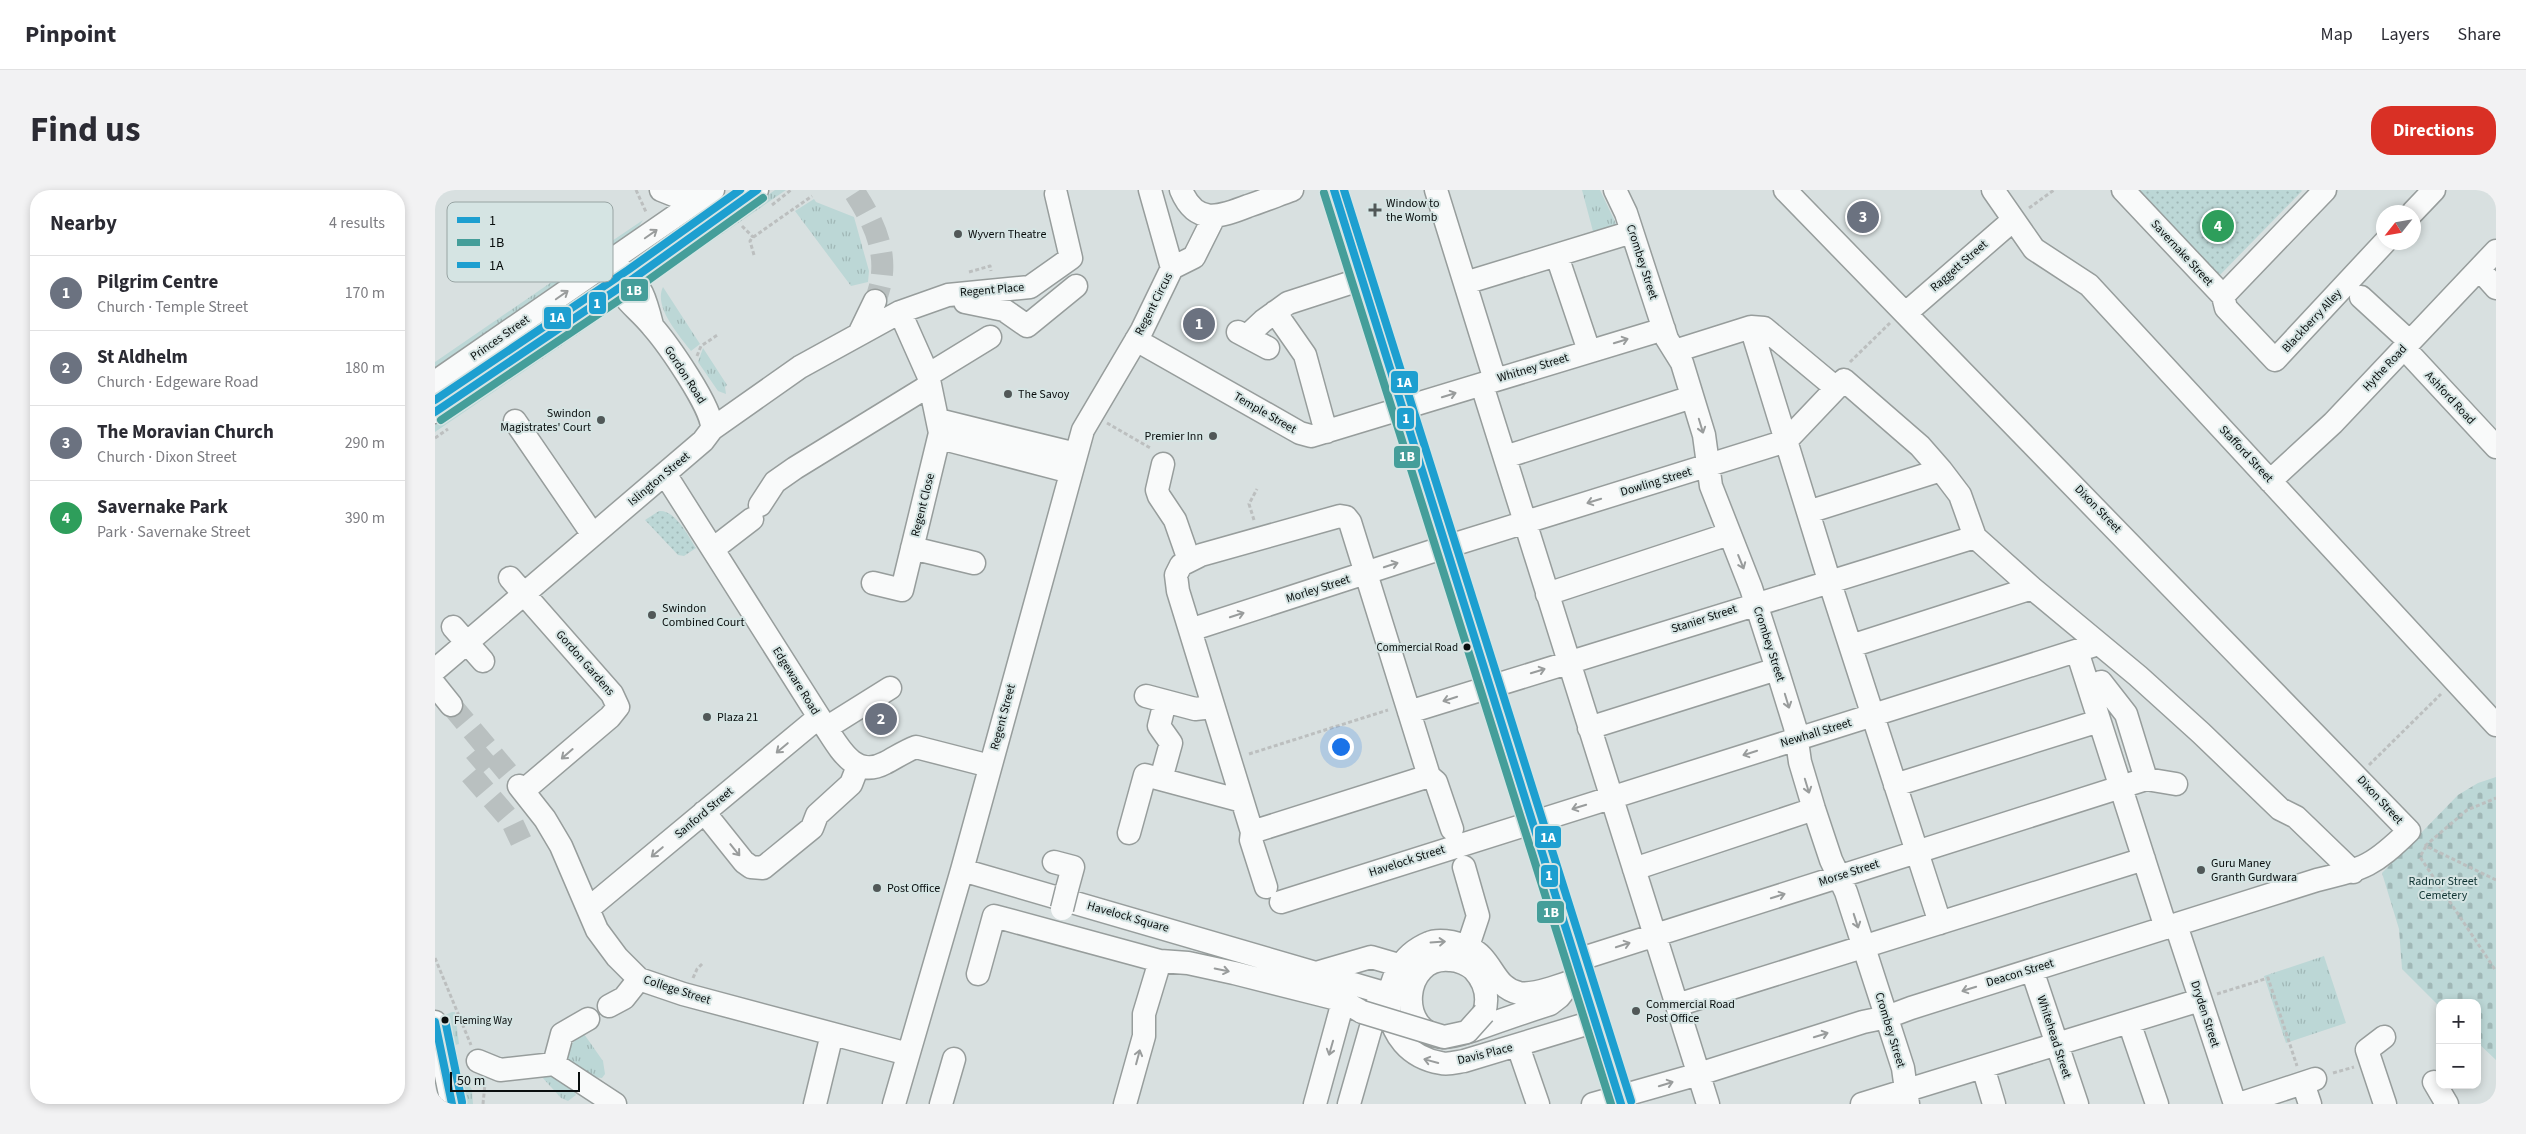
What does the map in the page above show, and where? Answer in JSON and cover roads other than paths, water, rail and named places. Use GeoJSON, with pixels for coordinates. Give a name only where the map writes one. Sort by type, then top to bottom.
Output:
{"type":"FeatureCollection","features":[{"type":"Feature","properties":{"kind":"street"},"geometry":{"type":"LineString","coordinates":[[661,190],[676,196],[707,195]]}},
{"type":"Feature","properties":{"kind":"street","name":"Princes Street"},"geometry":{"type":"LineString","coordinates":[[435,412],[626,283],[757,190]]}},
{"type":"Feature","properties":{"kind":"street","name":"Regent Circus"},"geometry":{"type":"LineString","coordinates":[[1150,190],[1172,268]]}},
{"type":"Feature","properties":{"kind":"street"},"geometry":{"type":"LineString","coordinates":[[1181,190],[1189,205],[1214,217],[1292,190]]}},
{"type":"Feature","properties":{"kind":"street"},"geometry":{"type":"LineString","coordinates":[[1334,190],[1534,821],[1589,1023],[1620,1101]]}},
{"type":"Feature","properties":{"kind":"street"},"geometry":{"type":"LineString","coordinates":[[1437,190],[1465,283],[1505,457],[1634,868],[1653,936],[1708,1104]]}},
{"type":"Feature","properties":{"kind":"street","name":"Crombey Street"},"geometry":{"type":"LineString","coordinates":[[1615,190],[1632,232],[1664,329],[1681,363],[1692,397],[1704,435],[1711,486],[1756,603],[1797,738],[1800,762],[1814,809],[1831,860],[1839,876],[1864,945],[1903,1068],[1907,1097]]}},
{"type":"Feature","properties":{"kind":"street","name":"Dixon Street"},"geometry":{"type":"LineString","coordinates":[[1785,190],[2409,830]]}},
{"type":"Feature","properties":{"kind":"street","name":"Stafford Street"},"geometry":{"type":"LineString","coordinates":[[1993,190],[2034,249],[2089,285],[2455,681],[2492,712]]}},
{"type":"Feature","properties":{"kind":"street","name":"Savernake Street"},"geometry":{"type":"LineString","coordinates":[[2123,190],[2223,296],[2325,190]]}},
{"type":"Feature","properties":{"kind":"street"},"geometry":{"type":"LineString","coordinates":[[2420,205],[2434,190]]}},
{"type":"Feature","properties":{"kind":"street","name":"Regent Place"},"geometry":{"type":"LineString","coordinates":[[900,312],[948,295],[1030,286],[1071,258],[1056,194]]}},
{"type":"Feature","properties":{"kind":"street","name":"Princes Street"},"geometry":{"type":"LineString","coordinates":[[613,261],[707,195]]}},
{"type":"Feature","properties":{"kind":"street","name":"Regent Circus"},"geometry":{"type":"LineString","coordinates":[[1136,340],[1172,268],[1194,256],[1214,217]]}},
{"type":"Feature","properties":{"kind":"street","name":"Raggett Street"},"geometry":{"type":"LineString","coordinates":[[1905,311],[2013,221]]}},
{"type":"Feature","properties":{"kind":"street"},"geometry":{"type":"LineString","coordinates":[[1465,283],[1632,232]]}},
{"type":"Feature","properties":{"kind":"street","name":"Blackberry Alley"},"geometry":{"type":"LineString","coordinates":[[2223,296],[2226,308],[2275,360],[2378,250]]}},
{"type":"Feature","properties":{"kind":"street","name":"Hythe Road"},"geometry":{"type":"LineString","coordinates":[[2270,481],[2333,423],[2496,250]]}},
{"type":"Feature","properties":{"kind":"street"},"geometry":{"type":"LineString","coordinates":[[1557,256],[1589,351]]}},
{"type":"Feature","properties":{"kind":"street","name":"Gordon Road"},"geometry":{"type":"LineString","coordinates":[[613,265],[626,283],[629,304],[652,325],[683,370],[707,409],[712,420],[712,428]]}},
{"type":"Feature","properties":{"kind":"street"},"geometry":{"type":"LineString","coordinates":[[2479,269],[2496,288]]}},
{"type":"Feature","properties":{"kind":"street"},"geometry":{"type":"LineString","coordinates":[[1268,348],[1243,334],[1275,312],[1297,300],[1362,279]]}},
{"type":"Feature","properties":{"kind":"street","name":"Princes Street"},"geometry":{"type":"LineString","coordinates":[[435,382],[582,282]]}},
{"type":"Feature","properties":{"kind":"street"},"geometry":{"type":"LineString","coordinates":[[948,295],[971,304],[1005,310],[1027,326],[1077,286]]}},
{"type":"Feature","properties":{"kind":"street","name":"Ashford Road"},"geometry":{"type":"LineString","coordinates":[[2361,297],[2407,345],[2496,447]]}},
{"type":"Feature","properties":{"kind":"street"},"geometry":{"type":"LineString","coordinates":[[860,332],[875,301]]}},
{"type":"Feature","properties":{"kind":"street","name":"Islington Street"},"geometry":{"type":"LineString","coordinates":[[435,670],[460,635],[517,585],[593,535],[703,441],[712,428],[800,367],[860,332],[900,312]]}},
{"type":"Feature","properties":{"kind":"street","name":"Regent Close"},"geometry":{"type":"LineString","coordinates":[[873,582],[902,590],[939,429],[929,380],[900,312]]}},
{"type":"Feature","properties":{"kind":"street"},"geometry":{"type":"LineString","coordinates":[[1275,312],[1305,355],[1326,432]]}},
{"type":"Feature","properties":{"kind":"street"},"geometry":{"type":"LineString","coordinates":[[1751,327],[1829,580],[1874,715],[1915,852],[1940,923]]}},
{"type":"Feature","properties":{"kind":"street"},"geometry":{"type":"LineString","coordinates":[[1675,351],[1751,327],[1764,328],[1840,384],[1920,446],[1960,495],[1975,536],[2032,588],[2138,676],[2280,809],[2296,817],[2353,872]]}},
{"type":"Feature","properties":{"kind":"street","name":"Whitney Street"},"geometry":{"type":"LineString","coordinates":[[1403,409],[1664,329]]}},
{"type":"Feature","properties":{"kind":"street"},"geometry":{"type":"LineString","coordinates":[[713,549],[756,512],[775,482],[929,380],[990,337]]}},
{"type":"Feature","properties":{"kind":"street","name":"Temple Street"},"geometry":{"type":"LineString","coordinates":[[1136,340],[1306,436],[1326,432],[1403,409]]}},
{"type":"Feature","properties":{"kind":"street","name":"Regent Street"},"geometry":{"type":"LineString","coordinates":[[894,1104],[961,870],[1073,463],[1088,420],[1136,340]]}},
{"type":"Feature","properties":{"kind":"street","name":"Dowling Street"},"geometry":{"type":"LineString","coordinates":[[1446,547],[1708,467],[1786,441],[1840,384]]}},
{"type":"Feature","properties":{"kind":"street"},"geometry":{"type":"LineString","coordinates":[[1505,457],[1692,397]]}},
{"type":"Feature","properties":{"kind":"street"},"geometry":{"type":"LineString","coordinates":[[515,421],[593,535]]}},
{"type":"Feature","properties":{"kind":"street"},"geometry":{"type":"LineString","coordinates":[[939,429],[1073,463]]}},
{"type":"Feature","properties":{"kind":"street"},"geometry":{"type":"LineString","coordinates":[[1163,464],[1157,490],[1175,520],[1189,560]]}},
{"type":"Feature","properties":{"kind":"street"},"geometry":{"type":"LineString","coordinates":[[1808,512],[1941,470]]}},
{"type":"Feature","properties":{"kind":"street","name":"Edgeware Road"},"geometry":{"type":"LineString","coordinates":[[665,474],[823,722],[846,756],[858,766]]}},
{"type":"Feature","properties":{"kind":"street"},"geometry":{"type":"LineString","coordinates":[[1429,776],[1252,832],[1176,581],[1181,565],[1189,560],[1333,516],[1346,517],[1350,522],[1429,776],[1436,782],[1452,828]]}},
{"type":"Feature","properties":{"kind":"street"},"geometry":{"type":"LineString","coordinates":[[1547,594],[1729,534]]}},
{"type":"Feature","properties":{"kind":"street","name":"Stanier Street"},"geometry":{"type":"LineString","coordinates":[[1408,708],[1491,686],[1975,536]]}},
{"type":"Feature","properties":{"kind":"street","name":"Morley Street"},"geometry":{"type":"LineString","coordinates":[[1190,630],[1446,547]]}},
{"type":"Feature","properties":{"kind":"street"},"geometry":{"type":"LineString","coordinates":[[912,548],[974,563]]}},
{"type":"Feature","properties":{"kind":"street","name":"Gordon Gardens"},"geometry":{"type":"LineString","coordinates":[[517,585],[601,688],[616,699],[618,707],[521,789]]}},
{"type":"Feature","properties":{"kind":"street"},"geometry":{"type":"LineString","coordinates":[[1851,646],[2032,588]]}},
{"type":"Feature","properties":{"kind":"street"},"geometry":{"type":"LineString","coordinates":[[460,635],[483,661]]}},
{"type":"Feature","properties":{"kind":"street","name":"Newhall Street"},"geometry":{"type":"LineString","coordinates":[[1534,821],[2098,644]]}},
{"type":"Feature","properties":{"kind":"street","name":"Dryden Street"},"geometry":{"type":"LineString","coordinates":[[2077,652],[2144,859],[2200,1000],[2235,1104]]}},
{"type":"Feature","properties":{"kind":"street"},"geometry":{"type":"LineString","coordinates":[[1589,728],[1777,669]]}},
{"type":"Feature","properties":{"kind":"street"},"geometry":{"type":"LineString","coordinates":[[2101,682],[2125,714],[2146,779],[2176,784]]}},
{"type":"Feature","properties":{"kind":"street"},"geometry":{"type":"LineString","coordinates":[[435,685],[451,705]]}},
{"type":"Feature","properties":{"kind":"street","name":"Sanford Street"},"geometry":{"type":"LineString","coordinates":[[588,909],[704,812],[823,722],[890,688]]}},
{"type":"Feature","properties":{"kind":"street"},"geometry":{"type":"LineString","coordinates":[[1161,779],[1171,743],[1159,726],[1156,699],[1195,709],[1213,707]]}},
{"type":"Feature","properties":{"kind":"street"},"geometry":{"type":"LineString","coordinates":[[1895,785],[2099,721]]}},
{"type":"Feature","properties":{"kind":"street"},"geometry":{"type":"LineString","coordinates":[[704,812],[745,862],[751,867],[763,868],[812,828],[817,815],[851,784],[858,766],[877,767],[913,748],[919,748],[990,766]]}},
{"type":"Feature","properties":{"kind":"street"},"geometry":{"type":"LineString","coordinates":[[1129,833],[1145,775],[1242,801]]}},
{"type":"Feature","properties":{"kind":"street","name":"Morse Street"},"geometry":{"type":"LineString","coordinates":[[1576,973],[1653,936],[2146,779]]}},
{"type":"Feature","properties":{"kind":"street","name":"College Street"},"geometry":{"type":"LineString","coordinates":[[521,789],[553,832],[604,940],[639,979],[657,987],[908,1054]]}},
{"type":"Feature","properties":{"kind":"street"},"geometry":{"type":"LineString","coordinates":[[1634,868],[1814,809]]}},
{"type":"Feature","properties":{"kind":"street","name":"Havelock Street"},"geometry":{"type":"LineString","coordinates":[[1252,832],[1251,840],[1273,894],[1534,821]]}},
{"type":"Feature","properties":{"kind":"street","name":"Deacon Street"},"geometry":{"type":"LineString","coordinates":[[1593,1104],[1620,1101],[1863,1022],[1887,1017],[2317,880],[2353,872],[2373,864],[2409,830]]}},
{"type":"Feature","properties":{"kind":"street"},"geometry":{"type":"LineString","coordinates":[[1677,1005],[2144,859]]}},
{"type":"Feature","properties":{"kind":"street"},"geometry":{"type":"LineString","coordinates":[[1054,862],[1073,867],[1057,931]]}},
{"type":"Feature","properties":{"kind":"street"},"geometry":{"type":"LineString","coordinates":[[1464,867],[1478,916],[1468,946],[1482,957],[1503,986],[1521,994],[1576,973]]}},
{"type":"Feature","properties":{"kind":"street","name":"Havelock Square"},"geometry":{"type":"LineString","coordinates":[[961,870],[1381,992],[1349,1104]]}},
{"type":"Feature","properties":{"kind":"street"},"geometry":{"type":"LineString","coordinates":[[978,974],[994,916],[1045,931],[1057,931],[1160,961],[1188,963],[1341,1000],[1362,1012],[1417,1030],[1435,1035],[1444,1037],[1455,1036],[1461,1034],[1467,1032],[1484,1013],[1486,1000],[1484,985],[1473,968],[1455,960],[1446,959],[1429,965],[1415,978],[1411,988],[1412,1012],[1424,1028],[1428,1031],[1432,1034],[1443,1037],[1449,1036],[1454,1036],[1460,1034],[1465,1033],[1550,1004],[1559,998],[1576,973]]}},
{"type":"Feature","properties":{"kind":"street","name":"Davis Place"},"geometry":{"type":"LineString","coordinates":[[1468,946],[1449,942],[1431,942],[1418,949],[1402,966],[1390,993],[1390,1014],[1395,1032],[1406,1048],[1420,1058],[1443,1064],[1464,1061],[1589,1023]]}},
{"type":"Feature","properties":{"kind":"street"},"geometry":{"type":"LineString","coordinates":[[1316,973],[1371,957],[1402,966]]}},
{"type":"Feature","properties":{"kind":"street"},"geometry":{"type":"LineString","coordinates":[[1125,1104],[1143,1036],[1143,1014],[1160,961]]}},
{"type":"Feature","properties":{"kind":"street","name":"Whitehead Street"},"geometry":{"type":"LineString","coordinates":[[2032,970],[2077,1104]]}},
{"type":"Feature","properties":{"kind":"street"},"geometry":{"type":"LineString","coordinates":[[609,1006],[624,998],[639,979]]}},
{"type":"Feature","properties":{"kind":"street"},"geometry":{"type":"LineString","coordinates":[[1315,1104],[1341,1009],[1341,1000]]}},
{"type":"Feature","properties":{"kind":"street"},"geometry":{"type":"LineString","coordinates":[[1862,1104],[1907,1097],[1983,1067],[2200,1000]]}},
{"type":"Feature","properties":{"kind":"street"},"geometry":{"type":"LineString","coordinates":[[1510,1018],[1528,1021],[1569,1020],[1589,1023]]}},
{"type":"Feature","properties":{"kind":"street"},"geometry":{"type":"LineString","coordinates":[[554,1064],[562,1034],[588,1019]]}},
{"type":"Feature","properties":{"kind":"street"},"geometry":{"type":"LineString","coordinates":[[435,1022],[452,1104]]}},
{"type":"Feature","properties":{"kind":"street"},"geometry":{"type":"LineString","coordinates":[[2129,1022],[2157,1104]]}},
{"type":"Feature","properties":{"kind":"street"},"geometry":{"type":"LineString","coordinates":[[815,1104],[835,1035]]}},
{"type":"Feature","properties":{"kind":"street"},"geometry":{"type":"LineString","coordinates":[[2384,1037],[2367,1050],[2385,1104]]}},
{"type":"Feature","properties":{"kind":"street"},"geometry":{"type":"LineString","coordinates":[[1518,1046],[1538,1104]]}},
{"type":"Feature","properties":{"kind":"street"},"geometry":{"type":"LineString","coordinates":[[941,1104],[954,1059]]}},
{"type":"Feature","properties":{"kind":"street"},"geometry":{"type":"LineString","coordinates":[[478,1061],[500,1070],[554,1064],[615,1104]]}},
{"type":"Feature","properties":{"kind":"street"},"geometry":{"type":"LineString","coordinates":[[1983,1067],[1994,1104]]}},
{"type":"Feature","properties":{"kind":"street"},"geometry":{"type":"LineString","coordinates":[[2434,1082],[2447,1104]]}},
{"type":"Feature","properties":{"kind":"street"},"geometry":{"type":"LineString","coordinates":[[2239,1104],[2309,1089]]}},
{"type":"Feature","properties":{"kind":"tunnel"},"geometry":{"type":"LineString","coordinates":[[855,193],[870,219],[880,245],[882,272],[875,301]]}},
{"type":"Feature","properties":{"kind":"tunnel"},"geometry":{"type":"LineString","coordinates":[[451,705],[519,786]]}},
{"type":"Feature","properties":{"kind":"tunnel"},"geometry":{"type":"LineString","coordinates":[[490,752],[468,771],[512,822],[521,841]]}},
{"type":"Feature","properties":{"kind":"place","name":"Window to the Womb"},"geometry":{"type":"Point","coordinates":[1375,210]}},
{"type":"Feature","properties":{"kind":"place","name":"The Moravian Church"},"geometry":{"type":"Point","coordinates":[1863,217]}},
{"type":"Feature","properties":{"kind":"place","name":"Savernake Park"},"geometry":{"type":"Point","coordinates":[2218,226]}},
{"type":"Feature","properties":{"kind":"place","name":"Wyvern Theatre"},"geometry":{"type":"Point","coordinates":[958,234]}},
{"type":"Feature","properties":{"kind":"place","name":"Pilgrim Centre"},"geometry":{"type":"Point","coordinates":[1199,324]}},
{"type":"Feature","properties":{"kind":"place","name":"The Savoy"},"geometry":{"type":"Point","coordinates":[1008,394]}},
{"type":"Feature","properties":{"kind":"place","name":"Swindon Magistrates' Court"},"geometry":{"type":"Point","coordinates":[601,420]}},
{"type":"Feature","properties":{"kind":"place","name":"Premier Inn"},"geometry":{"type":"Point","coordinates":[1213,436]}},
{"type":"Feature","properties":{"kind":"place","name":"Swindon Combined Court"},"geometry":{"type":"Point","coordinates":[652,615]}},
{"type":"Feature","properties":{"kind":"place","name":"Commercial Road"},"geometry":{"type":"Point","coordinates":[1467,647]}},
{"type":"Feature","properties":{"kind":"place","name":"Plaza 21"},"geometry":{"type":"Point","coordinates":[707,717]}},
{"type":"Feature","properties":{"kind":"place","name":"St Aldhelm"},"geometry":{"type":"Point","coordinates":[881,719]}},
{"type":"Feature","properties":{"kind":"place","name":"Guru Maney Granth Gurdwara"},"geometry":{"type":"Point","coordinates":[2201,870]}},
{"type":"Feature","properties":{"kind":"place","name":"Post Office"},"geometry":{"type":"Point","coordinates":[877,888]}},
{"type":"Feature","properties":{"kind":"place","name":"Commercial Road Post Office"},"geometry":{"type":"Point","coordinates":[1636,1011]}},
{"type":"Feature","properties":{"kind":"place","name":"Fleming Way"},"geometry":{"type":"Point","coordinates":[445,1020]}},
{"type":"Feature","properties":{"kind":"park label","name":"Radnor Street Cemetery"},"geometry":{"type":"Point","coordinates":[2443,888]}}]}
